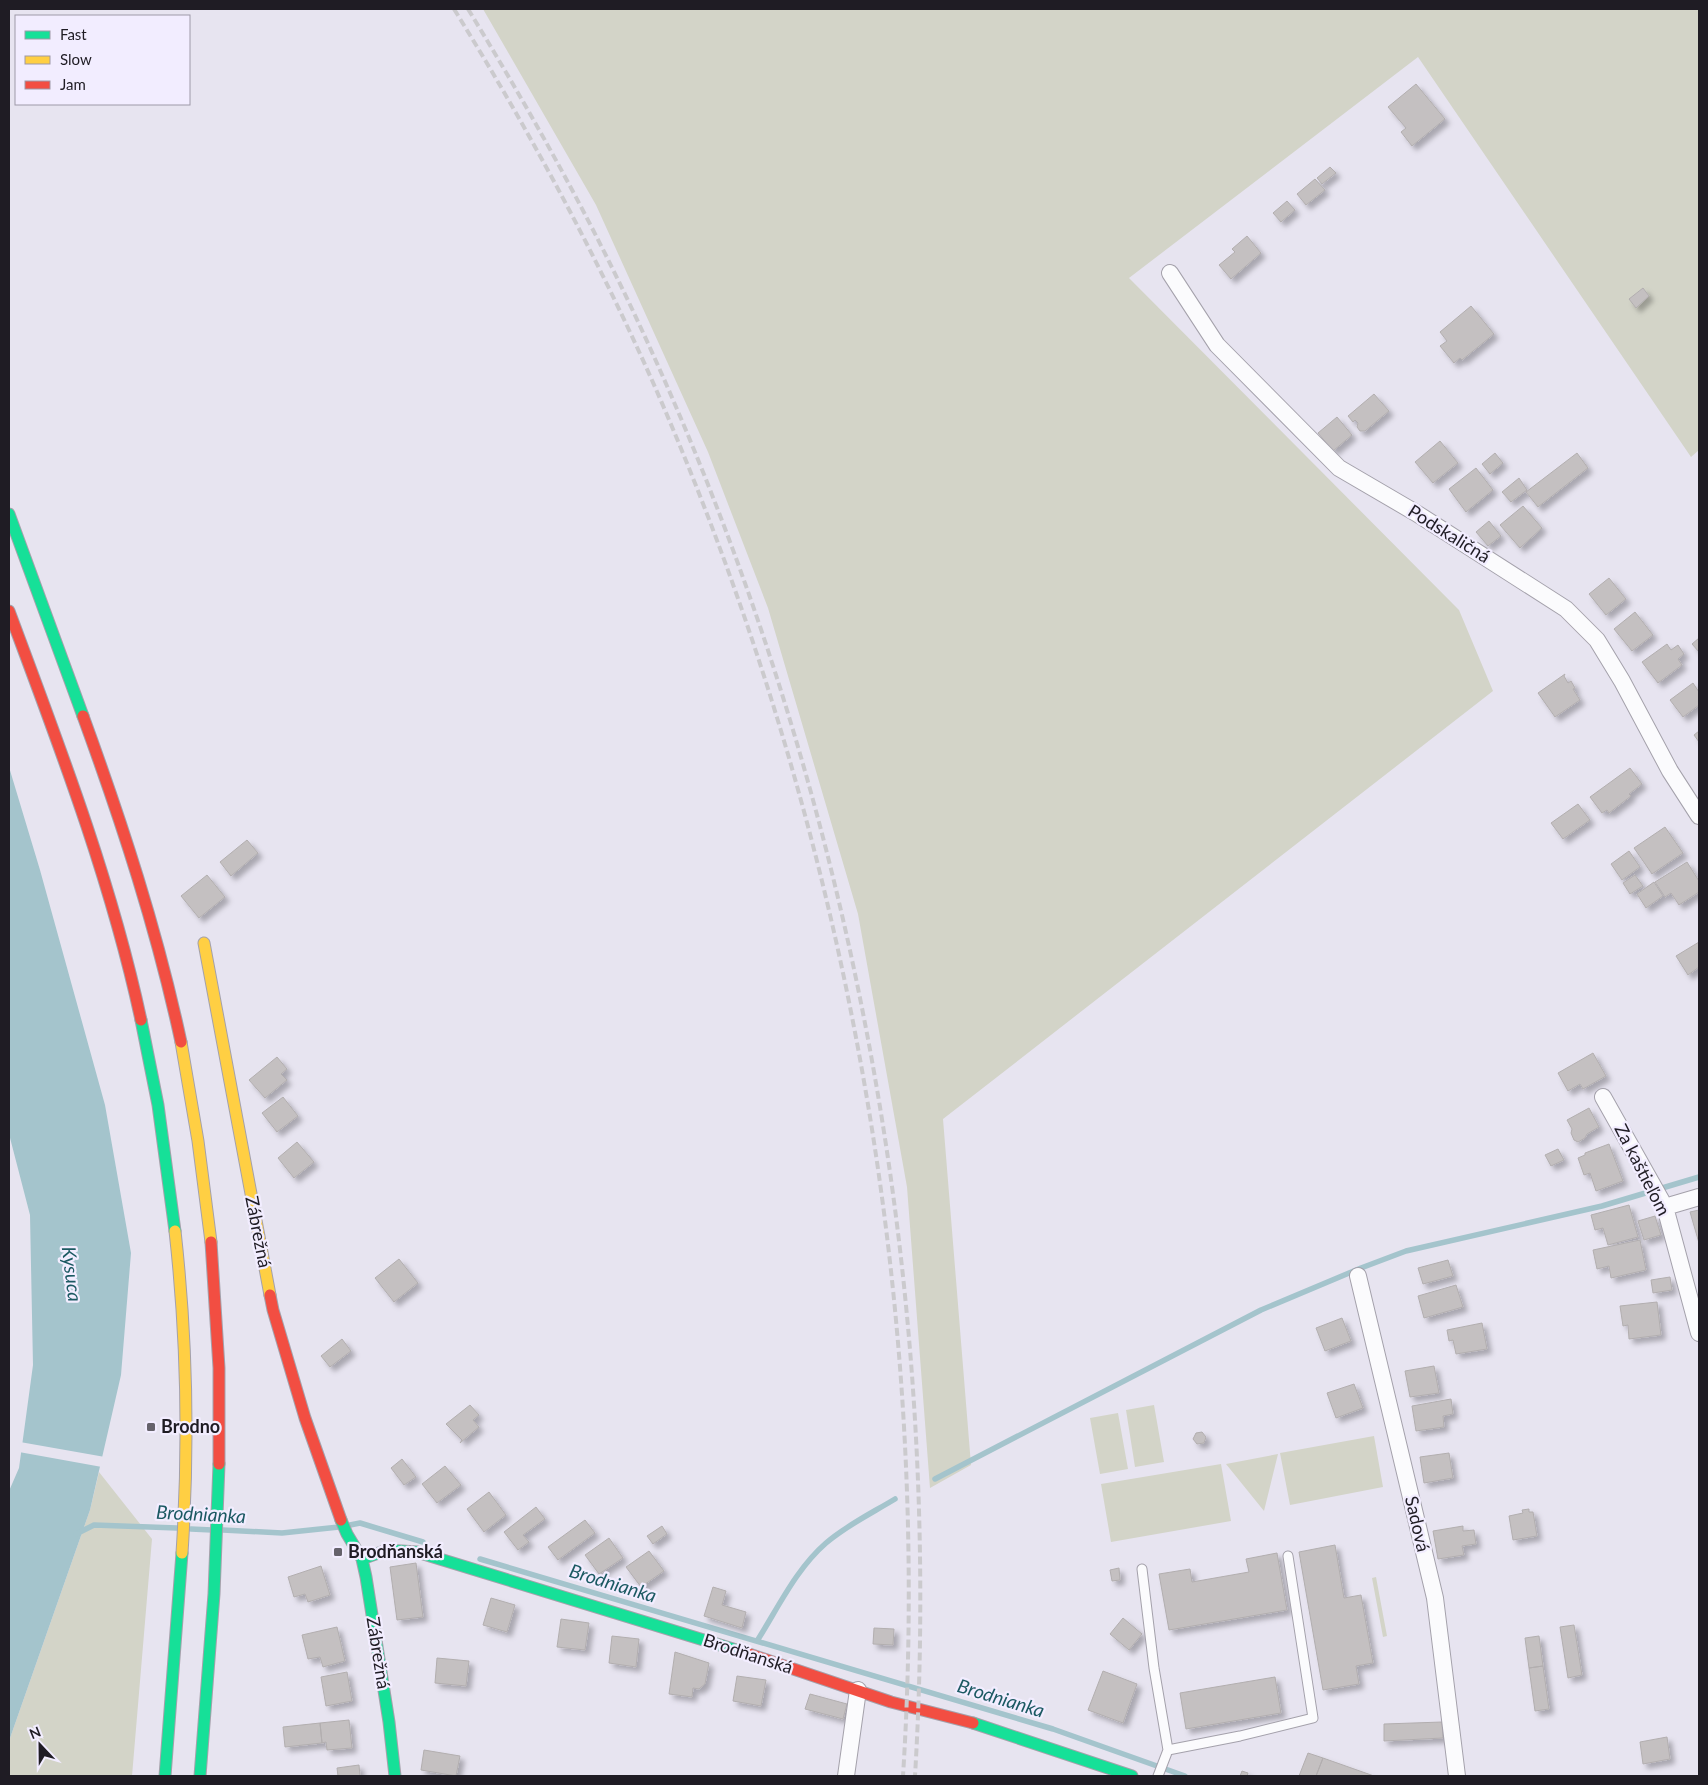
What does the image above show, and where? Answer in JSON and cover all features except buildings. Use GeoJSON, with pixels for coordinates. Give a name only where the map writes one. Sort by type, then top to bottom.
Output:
{"type":"FeatureCollection","features":[{"type":"Feature","properties":{"kind":"main road"},"geometry":{"type":"LineString","coordinates":[[9,514],[112,792],[158,944],[182,1050],[199,1149],[209,1226],[216,1314],[220,1411],[216,1550],[200,1776]]}},
{"type":"Feature","properties":{"kind":"main road"},"geometry":{"type":"LineString","coordinates":[[9,611],[78,800],[104,882],[131,976],[149,1059],[164,1145],[174,1225],[182,1315],[186,1413],[182,1551],[165,1776]]}},
{"type":"Feature","properties":{"kind":"main road","name":"Zábrežná"},"geometry":{"type":"LineString","coordinates":[[204,943],[272,1310],[305,1418],[338,1514],[346,1534],[362,1559],[390,1722],[395,1776]]}},
{"type":"Feature","properties":{"kind":"main road","name":"Brodňanská"},"geometry":{"type":"LineString","coordinates":[[362,1559],[387,1550],[417,1552],[731,1648],[891,1702],[953,1717],[1132,1776]]}},
{"type":"Feature","properties":{"kind":"street","name":"Podskaličná"},"geometry":{"type":"LineString","coordinates":[[1170,274],[1217,345],[1339,468],[1416,512],[1566,609],[1597,640],[1622,681],[1670,771],[1699,816]]}},
{"type":"Feature","properties":{"kind":"street","name":"Za kaštieľom"},"geometry":{"type":"LineString","coordinates":[[1603,1097],[1658,1194],[1699,1333]]}},
{"type":"Feature","properties":{"kind":"street"},"geometry":{"type":"LineString","coordinates":[[1658,1194],[1699,1197]]}},
{"type":"Feature","properties":{"kind":"street","name":"Sadová"},"geometry":{"type":"LineString","coordinates":[[1358,1276],[1435,1598],[1457,1776]]}},
{"type":"Feature","properties":{"kind":"street"},"geometry":{"type":"LineString","coordinates":[[846,1776],[858,1690]]}},
{"type":"Feature","properties":{"kind":"lane"},"geometry":{"type":"LineString","coordinates":[[1168,1750],[1240,1736],[1313,1718],[1288,1556]]}},
{"type":"Feature","properties":{"kind":"lane"},"geometry":{"type":"LineString","coordinates":[[1142,1569],[1154,1668],[1168,1750],[1158,1776]]}},
{"type":"Feature","properties":{"kind":"shaded area"},"geometry":{"type":"Polygon","coordinates":[[[483,9],[1699,9],[1699,450],[1691,457],[1418,57],[1129,278],[1459,610],[1493,691],[943,1119],[971,1465],[930,1488],[907,1187],[858,914],[768,608],[708,452],[596,205],[483,9]]]}},
{"type":"Feature","properties":{"kind":"shaded area"},"geometry":{"type":"Polygon","coordinates":[[[1154,1405],[1164,1462],[1135,1467],[1126,1410],[1154,1405]]]}},
{"type":"Feature","properties":{"kind":"shaded area"},"geometry":{"type":"Polygon","coordinates":[[[1118,1413],[1128,1469],[1100,1474],[1090,1418],[1118,1413]]]}},
{"type":"Feature","properties":{"kind":"shaded area"},"geometry":{"type":"Polygon","coordinates":[[[1374,1436],[1383,1487],[1290,1505],[1280,1453],[1374,1436]]]}},
{"type":"Feature","properties":{"kind":"shaded area"},"geometry":{"type":"Polygon","coordinates":[[[1278,1454],[1264,1511],[1226,1464],[1278,1454]]]}},
{"type":"Feature","properties":{"kind":"shaded area"},"geometry":{"type":"Polygon","coordinates":[[[1221,1464],[1231,1521],[1111,1542],[1101,1484],[1221,1464]]]}},
{"type":"Feature","properties":{"kind":"shaded area"},"geometry":{"type":"Polygon","coordinates":[[[99,1472],[152,1539],[132,1776],[9,1776],[9,1741],[90,1510],[99,1472]]]}},
{"type":"Feature","properties":{"kind":"shaded area"},"geometry":{"type":"Polygon","coordinates":[[[1376,1577],[1387,1636],[1383,1637],[1372,1578],[1376,1577]]]}},
{"type":"Feature","properties":{"kind":"water","name":"Kysuca"},"geometry":{"type":"Polygon","coordinates":[[[9,767],[40,870],[105,1105],[131,1253],[121,1375],[90,1510],[9,1741],[9,1491],[19,1468],[33,1365],[30,1215],[9,1134],[9,767]]]}},
{"type":"Feature","properties":{"kind":"pier"},"geometry":{"type":"Polygon","coordinates":[[[20,1442],[105,1457],[102,1467],[19,1452],[20,1442]]]}},
{"type":"Feature","properties":{"kind":"waterway"},"geometry":{"type":"LineString","coordinates":[[935,1479],[1261,1310],[1361,1268],[1406,1251],[1602,1206],[1699,1177]]}},
{"type":"Feature","properties":{"kind":"waterway"},"geometry":{"type":"LineString","coordinates":[[757,1641],[788,1589],[815,1553],[842,1530],[895,1499]]}},
{"type":"Feature","properties":{"kind":"waterway","name":"Brodnianka"},"geometry":{"type":"LineString","coordinates":[[350,1525],[360,1523],[423,1542]]}},
{"type":"Feature","properties":{"kind":"waterway","name":"Brodnianka"},"geometry":{"type":"LineString","coordinates":[[76,1534],[94,1525],[177,1528]]}},
{"type":"Feature","properties":{"kind":"waterway","name":"Brodnianka"},"geometry":{"type":"LineString","coordinates":[[223,1530],[282,1533],[339,1527]]}},
{"type":"Feature","properties":{"kind":"waterway","name":"Brodnianka"},"geometry":{"type":"LineString","coordinates":[[191,1529],[212,1530]]}},
{"type":"Feature","properties":{"kind":"waterway","name":"Brodnianka"},"geometry":{"type":"LineString","coordinates":[[480,1559],[1053,1729],[1185,1776]]}},
{"type":"Feature","properties":{"kind":"railway"},"geometry":{"type":"LineString","coordinates":[[454,9],[509,101],[561,194],[610,290],[655,387],[721,552],[778,721],[825,893],[861,1067],[888,1243],[904,1420],[909,1598],[903,1776]]}},
{"type":"Feature","properties":{"kind":"railway"},"geometry":{"type":"LineString","coordinates":[[468,9],[534,120],[595,234],[633,311],[708,484],[772,661],[824,842],[866,1026],[895,1212],[914,1399],[920,1588],[915,1776]]}},
{"type":"Feature","properties":{"kind":"traffic: fast"},"geometry":{"type":"LineString","coordinates":[[9,514],[83,716]]}},
{"type":"Feature","properties":{"kind":"traffic: fast"},"geometry":{"type":"LineString","coordinates":[[141,1020],[158,1105],[175,1231]]}},
{"type":"Feature","properties":{"kind":"traffic: fast"},"geometry":{"type":"LineString","coordinates":[[200,1776],[214,1594],[219,1464]]}},
{"type":"Feature","properties":{"kind":"traffic: fast"},"geometry":{"type":"LineString","coordinates":[[341,1520],[362,1559],[366,1577],[389,1722],[395,1776]]}},
{"type":"Feature","properties":{"kind":"traffic: fast"},"geometry":{"type":"LineString","coordinates":[[362,1559],[387,1550],[417,1552],[746,1653]]}},
{"type":"Feature","properties":{"kind":"traffic: fast"},"geometry":{"type":"LineString","coordinates":[[165,1776],[182,1553]]}},
{"type":"Feature","properties":{"kind":"traffic: fast"},"geometry":{"type":"LineString","coordinates":[[973,1723],[1132,1776]]}},
{"type":"Feature","properties":{"kind":"traffic: slow"},"geometry":{"type":"LineString","coordinates":[[204,943],[270,1295]]}},
{"type":"Feature","properties":{"kind":"traffic: slow"},"geometry":{"type":"LineString","coordinates":[[181,1042],[198,1141],[211,1242]]}},
{"type":"Feature","properties":{"kind":"traffic: slow"},"geometry":{"type":"LineString","coordinates":[[175,1231],[182,1311],[186,1392],[186,1473],[182,1553]]}},
{"type":"Feature","properties":{"kind":"traffic: jam"},"geometry":{"type":"LineString","coordinates":[[9,611],[65,762],[99,864],[115,916],[141,1020]]}},
{"type":"Feature","properties":{"kind":"traffic: jam"},"geometry":{"type":"LineString","coordinates":[[83,716],[138,877],[161,959],[181,1042]]}},
{"type":"Feature","properties":{"kind":"traffic: jam"},"geometry":{"type":"LineString","coordinates":[[211,1242],[219,1368],[219,1464]]}},
{"type":"Feature","properties":{"kind":"traffic: jam"},"geometry":{"type":"LineString","coordinates":[[270,1295],[305,1418],[341,1520]]}},
{"type":"Feature","properties":{"kind":"traffic: jam"},"geometry":{"type":"LineString","coordinates":[[746,1653],[891,1702],[973,1723]]}},
{"type":"Feature","properties":{"kind":"place","name":"Brodno"},"geometry":{"type":"Point","coordinates":[151,1427]}},
{"type":"Feature","properties":{"kind":"place","name":"Brodňanská"},"geometry":{"type":"Point","coordinates":[338,1552]}}]}
